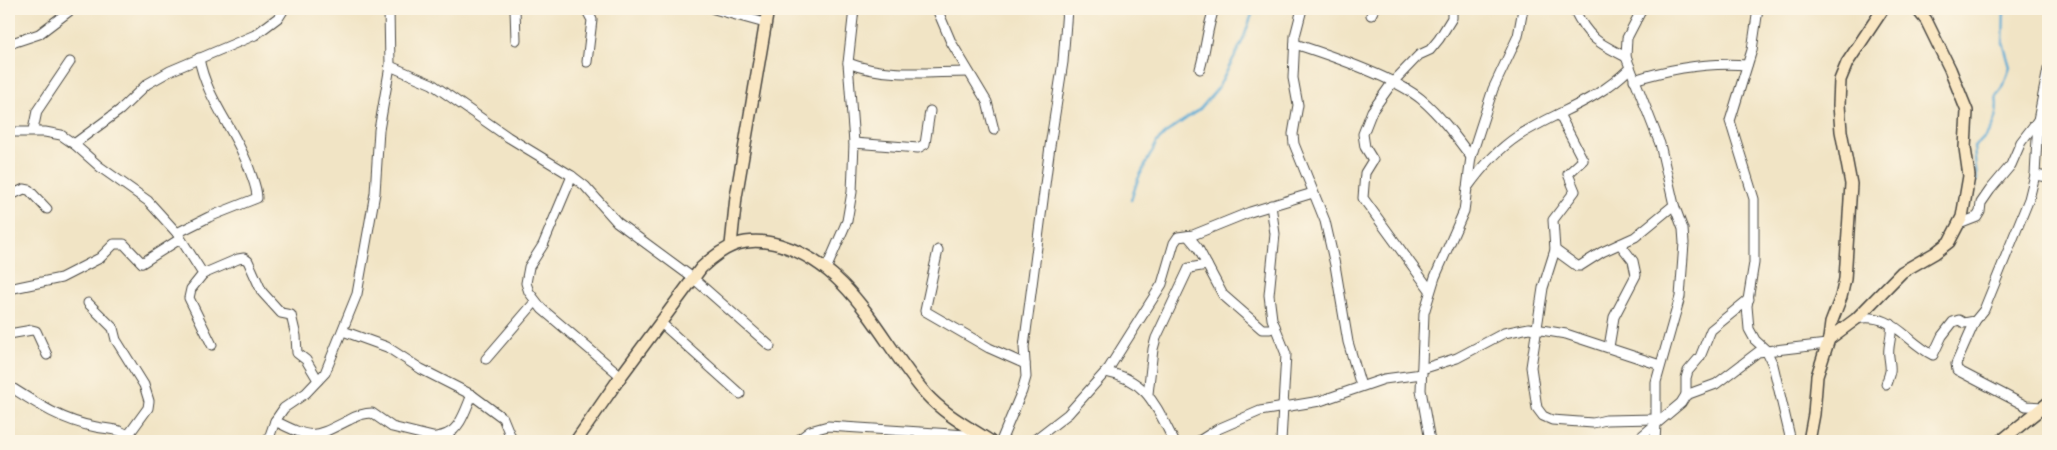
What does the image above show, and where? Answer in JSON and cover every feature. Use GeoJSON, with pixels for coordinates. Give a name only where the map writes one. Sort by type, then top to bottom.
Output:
{"type":"FeatureCollection","features":[{"type":"Feature","properties":{"kind":"street"},"geometry":{"type":"LineString","coordinates":[[9,44],[39,34],[72,9]]}},
{"type":"Feature","properties":{"kind":"street"},"geometry":{"type":"LineString","coordinates":[[74,144],[120,110],[147,84],[199,58],[255,35],[279,17],[284,9]]}},
{"type":"Feature","properties":{"kind":"street"},"geometry":{"type":"LineString","coordinates":[[268,441],[275,421],[284,408],[306,393],[324,373],[357,294],[371,214],[378,161],[379,130],[390,66],[389,9]]}},
{"type":"Feature","properties":{"kind":"street"},"geometry":{"type":"LineString","coordinates":[[515,9],[516,40]]}},
{"type":"Feature","properties":{"kind":"street"},"geometry":{"type":"LineString","coordinates":[[586,9],[592,20],[587,62]]}},
{"type":"Feature","properties":{"kind":"street"},"geometry":{"type":"LineString","coordinates":[[714,9],[765,23]]}},
{"type":"Feature","properties":{"kind":"street"},"geometry":{"type":"LineString","coordinates":[[731,245],[737,188],[768,9]]}},
{"type":"Feature","properties":{"kind":"street"},"geometry":{"type":"LineString","coordinates":[[827,267],[847,222],[852,192],[854,143],[848,63],[854,9]]}},
{"type":"Feature","properties":{"kind":"street"},"geometry":{"type":"LineString","coordinates":[[937,9],[968,72],[987,102],[994,130]]}},
{"type":"Feature","properties":{"kind":"street"},"geometry":{"type":"LineString","coordinates":[[1001,441],[1022,392],[1026,377],[1024,347],[1063,62],[1067,9]]}},
{"type":"Feature","properties":{"kind":"street"},"geometry":{"type":"LineString","coordinates":[[1200,69],[1207,48],[1208,25],[1214,9]]}},
{"type":"Feature","properties":{"kind":"street"},"geometry":{"type":"LineString","coordinates":[[1302,9],[1295,44],[1293,78],[1298,104],[1293,134],[1294,144],[1325,221],[1335,265],[1348,342],[1361,386]]}},
{"type":"Feature","properties":{"kind":"street"},"geometry":{"type":"LineString","coordinates":[[1430,290],[1366,202],[1362,193],[1365,174],[1373,160],[1364,147],[1364,130],[1380,98],[1392,83],[1419,55],[1430,50],[1452,18],[1452,9]]}},
{"type":"Feature","properties":{"kind":"street"},"geometry":{"type":"LineString","coordinates":[[1430,441],[1427,416],[1422,397],[1422,371],[1423,326],[1430,290],[1464,211],[1471,157],[1493,89],[1518,36],[1524,9]]}},
{"type":"Feature","properties":{"kind":"street"},"geometry":{"type":"LineString","coordinates":[[1574,9],[1589,35],[1602,45],[1626,57]]}},
{"type":"Feature","properties":{"kind":"street"},"geometry":{"type":"LineString","coordinates":[[1642,9],[1627,38],[1626,57],[1660,144],[1683,236],[1681,285],[1676,316],[1656,382],[1655,441]]}},
{"type":"Feature","properties":{"kind":"street"},"geometry":{"type":"LineString","coordinates":[[1758,9],[1752,50],[1730,121],[1754,199],[1754,263],[1748,299],[1749,329],[1755,340],[1766,350],[1777,380],[1791,441]]}},
{"type":"Feature","properties":{"kind":"street"},"geometry":{"type":"LineString","coordinates":[[1809,441],[1814,414],[1817,376],[1845,279],[1851,184],[1840,123],[1840,80],[1847,63],[1883,9]]}},
{"type":"Feature","properties":{"kind":"street"},"geometry":{"type":"LineString","coordinates":[[1686,395],[1716,384],[1758,352],[1828,342],[1856,319],[1902,272],[1935,254],[1949,242],[1959,224],[1968,183],[1965,148],[1967,111],[1950,69],[1926,20],[1917,9]]}},
{"type":"Feature","properties":{"kind":"street"},"geometry":{"type":"LineString","coordinates":[[1295,44],[1321,52],[1412,93],[1428,106],[1471,157]]}},
{"type":"Feature","properties":{"kind":"street"},"geometry":{"type":"LineString","coordinates":[[9,289],[61,278],[100,258],[114,244],[124,244],[142,263],[178,236],[209,217],[257,198],[245,156],[208,90],[199,58]]}},
{"type":"Feature","properties":{"kind":"street"},"geometry":{"type":"LineString","coordinates":[[33,130],[37,110],[70,62]]}},
{"type":"Feature","properties":{"kind":"street"},"geometry":{"type":"LineString","coordinates":[[848,63],[877,72],[893,74],[968,72]]}},
{"type":"Feature","properties":{"kind":"street"},"geometry":{"type":"LineString","coordinates":[[1634,80],[1676,68],[1701,64],[1747,64]]}},
{"type":"Feature","properties":{"kind":"street"},"geometry":{"type":"LineString","coordinates":[[390,66],[432,84],[508,137],[572,176],[595,196],[617,222],[693,278],[770,346]]}},
{"type":"Feature","properties":{"kind":"street"},"geometry":{"type":"LineString","coordinates":[[1467,188],[1497,152],[1519,135],[1594,98],[1617,81],[1630,68]]}},
{"type":"Feature","properties":{"kind":"street"},"geometry":{"type":"LineString","coordinates":[[2046,405],[2026,406],[1957,370],[1956,364],[1975,321],[1989,301],[2029,199],[2035,175],[2038,120],[2048,69]]}},
{"type":"Feature","properties":{"kind":"street"},"geometry":{"type":"LineString","coordinates":[[854,143],[918,148],[925,144],[930,111]]}},
{"type":"Feature","properties":{"kind":"street"},"geometry":{"type":"LineString","coordinates":[[1559,114],[1583,160],[1568,174],[1575,191],[1553,220],[1555,250],[1544,283],[1538,329],[1530,366],[1537,408],[1543,416],[1552,420],[1656,422]]}},
{"type":"Feature","properties":{"kind":"street"},"geometry":{"type":"LineString","coordinates":[[1959,224],[1976,217],[1981,203],[2011,165],[2021,142],[2038,120]]}},
{"type":"Feature","properties":{"kind":"street"},"geometry":{"type":"LineString","coordinates":[[9,132],[33,130],[61,135],[74,144],[100,167],[148,200],[178,236],[203,274]]}},
{"type":"Feature","properties":{"kind":"street"},"geometry":{"type":"LineString","coordinates":[[2035,175],[2048,177]]}},
{"type":"Feature","properties":{"kind":"street"},"geometry":{"type":"LineString","coordinates":[[572,176],[543,245],[529,268],[526,283],[535,302],[621,376]]}},
{"type":"Feature","properties":{"kind":"street"},"geometry":{"type":"LineString","coordinates":[[9,196],[24,189],[29,190],[47,209]]}},
{"type":"Feature","properties":{"kind":"street"},"geometry":{"type":"LineString","coordinates":[[1033,441],[1068,414],[1106,372],[1162,284],[1174,243],[1178,237],[1188,236],[1271,205],[1313,193]]}},
{"type":"Feature","properties":{"kind":"street"},"geometry":{"type":"LineString","coordinates":[[1271,205],[1275,234],[1269,295],[1275,326],[1286,354],[1281,441]]}},
{"type":"Feature","properties":{"kind":"street"},"geometry":{"type":"LineString","coordinates":[[1555,250],[1579,266],[1635,237],[1674,206]]}},
{"type":"Feature","properties":{"kind":"street"},"geometry":{"type":"LineString","coordinates":[[1188,236],[1196,244],[1223,295],[1266,330],[1275,326]]}},
{"type":"Feature","properties":{"kind":"street"},"geometry":{"type":"LineString","coordinates":[[576,441],[693,278],[713,257],[731,245],[747,241],[776,244],[797,250],[827,267],[872,321],[927,395],[950,417],[986,439]]}},
{"type":"Feature","properties":{"kind":"street"},"geometry":{"type":"LineString","coordinates":[[1610,347],[1614,317],[1636,275],[1633,261],[1620,244]]}},
{"type":"Feature","properties":{"kind":"street"},"geometry":{"type":"LineString","coordinates":[[938,250],[925,311],[989,348],[1025,364]]}},
{"type":"Feature","properties":{"kind":"street"},"geometry":{"type":"LineString","coordinates":[[212,345],[188,298],[191,289],[203,274],[244,258],[248,261],[262,292],[281,313],[291,315],[296,336],[297,353],[306,360],[318,380]]}},
{"type":"Feature","properties":{"kind":"street"},"geometry":{"type":"LineString","coordinates":[[1148,394],[1156,338],[1189,268],[1207,265]]}},
{"type":"Feature","properties":{"kind":"street"},"geometry":{"type":"LineString","coordinates":[[1636,441],[1656,422],[1681,403],[1686,395],[1688,371],[1700,357],[1711,330],[1748,299]]}},
{"type":"Feature","properties":{"kind":"street"},"geometry":{"type":"LineString","coordinates":[[486,359],[535,302]]}},
{"type":"Feature","properties":{"kind":"street"},"geometry":{"type":"LineString","coordinates":[[9,386],[62,417],[78,424],[114,429],[129,439],[148,408],[149,401],[144,386],[118,345],[110,323],[88,303]]}},
{"type":"Feature","properties":{"kind":"street"},"geometry":{"type":"LineString","coordinates":[[1856,319],[1878,317],[1891,324],[1917,343],[1923,350],[1933,355],[1942,336],[1953,322],[1960,320],[1964,323],[1975,321]]}},
{"type":"Feature","properties":{"kind":"street"},"geometry":{"type":"LineString","coordinates":[[660,322],[740,394]]}},
{"type":"Feature","properties":{"kind":"street"},"geometry":{"type":"LineString","coordinates":[[1886,384],[1892,363],[1889,357],[1893,332],[1891,324]]}},
{"type":"Feature","properties":{"kind":"street"},"geometry":{"type":"LineString","coordinates":[[1199,441],[1218,429],[1249,414],[1284,406],[1320,401],[1384,379],[1422,371],[1457,358],[1511,330],[1538,329],[1610,347],[1660,365]]}},
{"type":"Feature","properties":{"kind":"street"},"geometry":{"type":"LineString","coordinates":[[9,334],[32,330],[36,332],[47,355]]}},
{"type":"Feature","properties":{"kind":"street"},"geometry":{"type":"LineString","coordinates":[[343,331],[387,348],[421,369],[472,394],[503,418],[510,435]]}},
{"type":"Feature","properties":{"kind":"street"},"geometry":{"type":"LineString","coordinates":[[1106,372],[1131,380],[1148,394],[1174,441]]}},
{"type":"Feature","properties":{"kind":"street"},"geometry":{"type":"LineString","coordinates":[[424,441],[453,431],[472,394]]}},
{"type":"Feature","properties":{"kind":"street"},"geometry":{"type":"LineString","coordinates":[[2001,441],[2046,405]]}},
{"type":"Feature","properties":{"kind":"street"},"geometry":{"type":"LineString","coordinates":[[275,421],[306,434],[321,435],[358,415],[372,413],[392,427],[433,437]]}},
{"type":"Feature","properties":{"kind":"street"},"geometry":{"type":"LineString","coordinates":[[797,441],[810,431],[828,426],[986,439]]}},
{"type":"Feature","properties":{"kind":"waterway"},"geometry":{"type":"LineString","coordinates":[[1131,200],[1138,179],[1157,142],[1167,132],[1200,109],[1218,88],[1242,42],[1254,9]]}},
{"type":"Feature","properties":{"kind":"waterway"},"geometry":{"type":"LineString","coordinates":[[1972,191],[1977,179],[1974,147],[1985,137],[1992,125],[1997,104],[1996,96],[2003,87],[2010,67],[2003,43],[2004,9]]}}]}
